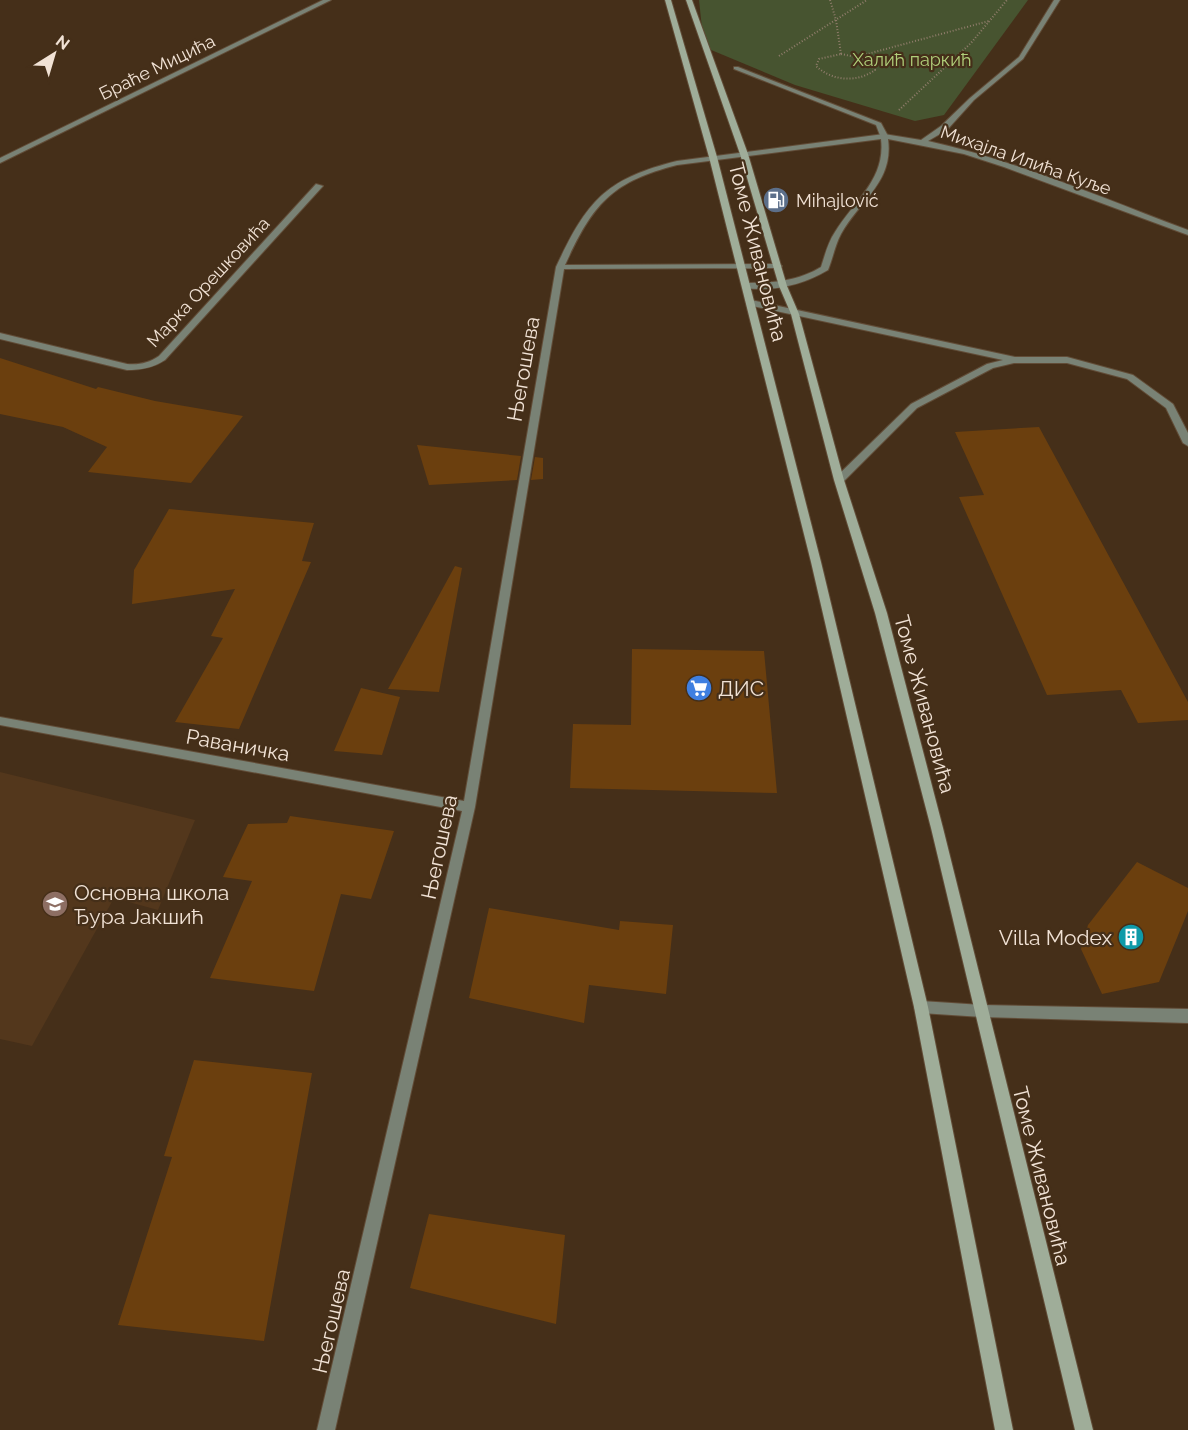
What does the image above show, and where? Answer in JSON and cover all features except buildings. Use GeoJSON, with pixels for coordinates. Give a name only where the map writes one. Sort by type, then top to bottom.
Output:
{"type":"FeatureCollection","features":[{"type":"Feature","properties":{"kind":"main road","name":"Томе Живановића"},"geometry":{"type":"LineString","coordinates":[[668,0],[747,286],[816,562],[921,1007],[1004,1430]]}},
{"type":"Feature","properties":{"kind":"main road","name":"Томе Живановића"},"geometry":{"type":"LineString","coordinates":[[689,0],[744,154],[783,286],[795,314],[839,480],[881,613],[982,1011],[1084,1430]]}},
{"type":"Feature","properties":{"kind":"street","name":"Браће Мицића"},"geometry":{"type":"LineString","coordinates":[[0,161],[328,0]]}},
{"type":"Feature","properties":{"kind":"street"},"geometry":{"type":"LineString","coordinates":[[924,141],[944,128],[972,99],[1021,58],[1057,0]]}},
{"type":"Feature","properties":{"kind":"street"},"geometry":{"type":"LineString","coordinates":[[736,68],[879,124],[888,151],[879,178],[836,237],[825,268],[805,280],[783,286],[747,286]]}},
{"type":"Feature","properties":{"kind":"street","name":"Михајла Илића Куље"},"geometry":{"type":"LineString","coordinates":[[744,154],[884,136],[924,141],[1007,165],[1188,233]]}},
{"type":"Feature","properties":{"kind":"street","name":"Његошева"},"geometry":{"type":"LineString","coordinates":[[326,1430],[469,807],[560,267],[568,249],[604,196],[616,188],[655,169],[713,157],[744,154]]}},
{"type":"Feature","properties":{"kind":"street","name":"Марка Орешковића"},"geometry":{"type":"LineString","coordinates":[[0,336],[127,367],[138,368],[153,364],[162,358],[319,186]]}},
{"type":"Feature","properties":{"kind":"street"},"geometry":{"type":"LineString","coordinates":[[560,267],[778,266]]}},
{"type":"Feature","properties":{"kind":"street"},"geometry":{"type":"LineString","coordinates":[[751,303],[1015,360],[1067,360],[1130,377],[1170,406],[1188,444]]}},
{"type":"Feature","properties":{"kind":"street"},"geometry":{"type":"LineString","coordinates":[[839,480],[914,406],[990,366],[1015,360]]}},
{"type":"Feature","properties":{"kind":"street","name":"Раваничка"},"geometry":{"type":"LineString","coordinates":[[0,721],[469,807]]}},
{"type":"Feature","properties":{"kind":"street"},"geometry":{"type":"LineString","coordinates":[[921,1007],[982,1011],[1188,1016]]}},
{"type":"Feature","properties":{"kind":"path"},"geometry":{"type":"LineString","coordinates":[[830,0],[836,20],[841,54]]}},
{"type":"Feature","properties":{"kind":"path"},"geometry":{"type":"LineString","coordinates":[[751,73],[867,0]]}},
{"type":"Feature","properties":{"kind":"path"},"geometry":{"type":"LineString","coordinates":[[879,124],[891,118],[990,21],[1007,0]]}},
{"type":"Feature","properties":{"kind":"path"},"geometry":{"type":"LineString","coordinates":[[859,56],[990,21]]}},
{"type":"Feature","properties":{"kind":"path"},"geometry":{"type":"LineString","coordinates":[[841,54],[859,56],[872,62],[875,70],[858,78],[840,78],[824,73],[816,66],[819,59],[841,54]]}},
{"type":"Feature","properties":{"kind":"shaded area","name":"Основна школа Ђура Јакшић"},"geometry":{"type":"Polygon","coordinates":[[[0,772],[195,820],[158,910],[114,898],[32,1046],[0,1039],[0,772]]]}},
{"type":"Feature","properties":{"kind":"green space","name":"Халић паркић"},"geometry":{"type":"Polygon","coordinates":[[[699,0],[1028,0],[944,115],[915,121],[795,85],[704,47],[699,0]]]}},
{"type":"Feature","properties":{"kind":"place","name":"Mihajlović"},"geometry":{"type":"Point","coordinates":[776,200]}},
{"type":"Feature","properties":{"kind":"place","name":"ДИС"},"geometry":{"type":"Point","coordinates":[699,688]}},
{"type":"Feature","properties":{"kind":"place","name":"Основна школа Ђура Јакшић"},"geometry":{"type":"Point","coordinates":[55,904]}},
{"type":"Feature","properties":{"kind":"place","name":"Villa Modex"},"geometry":{"type":"Point","coordinates":[1131,937]}}]}
